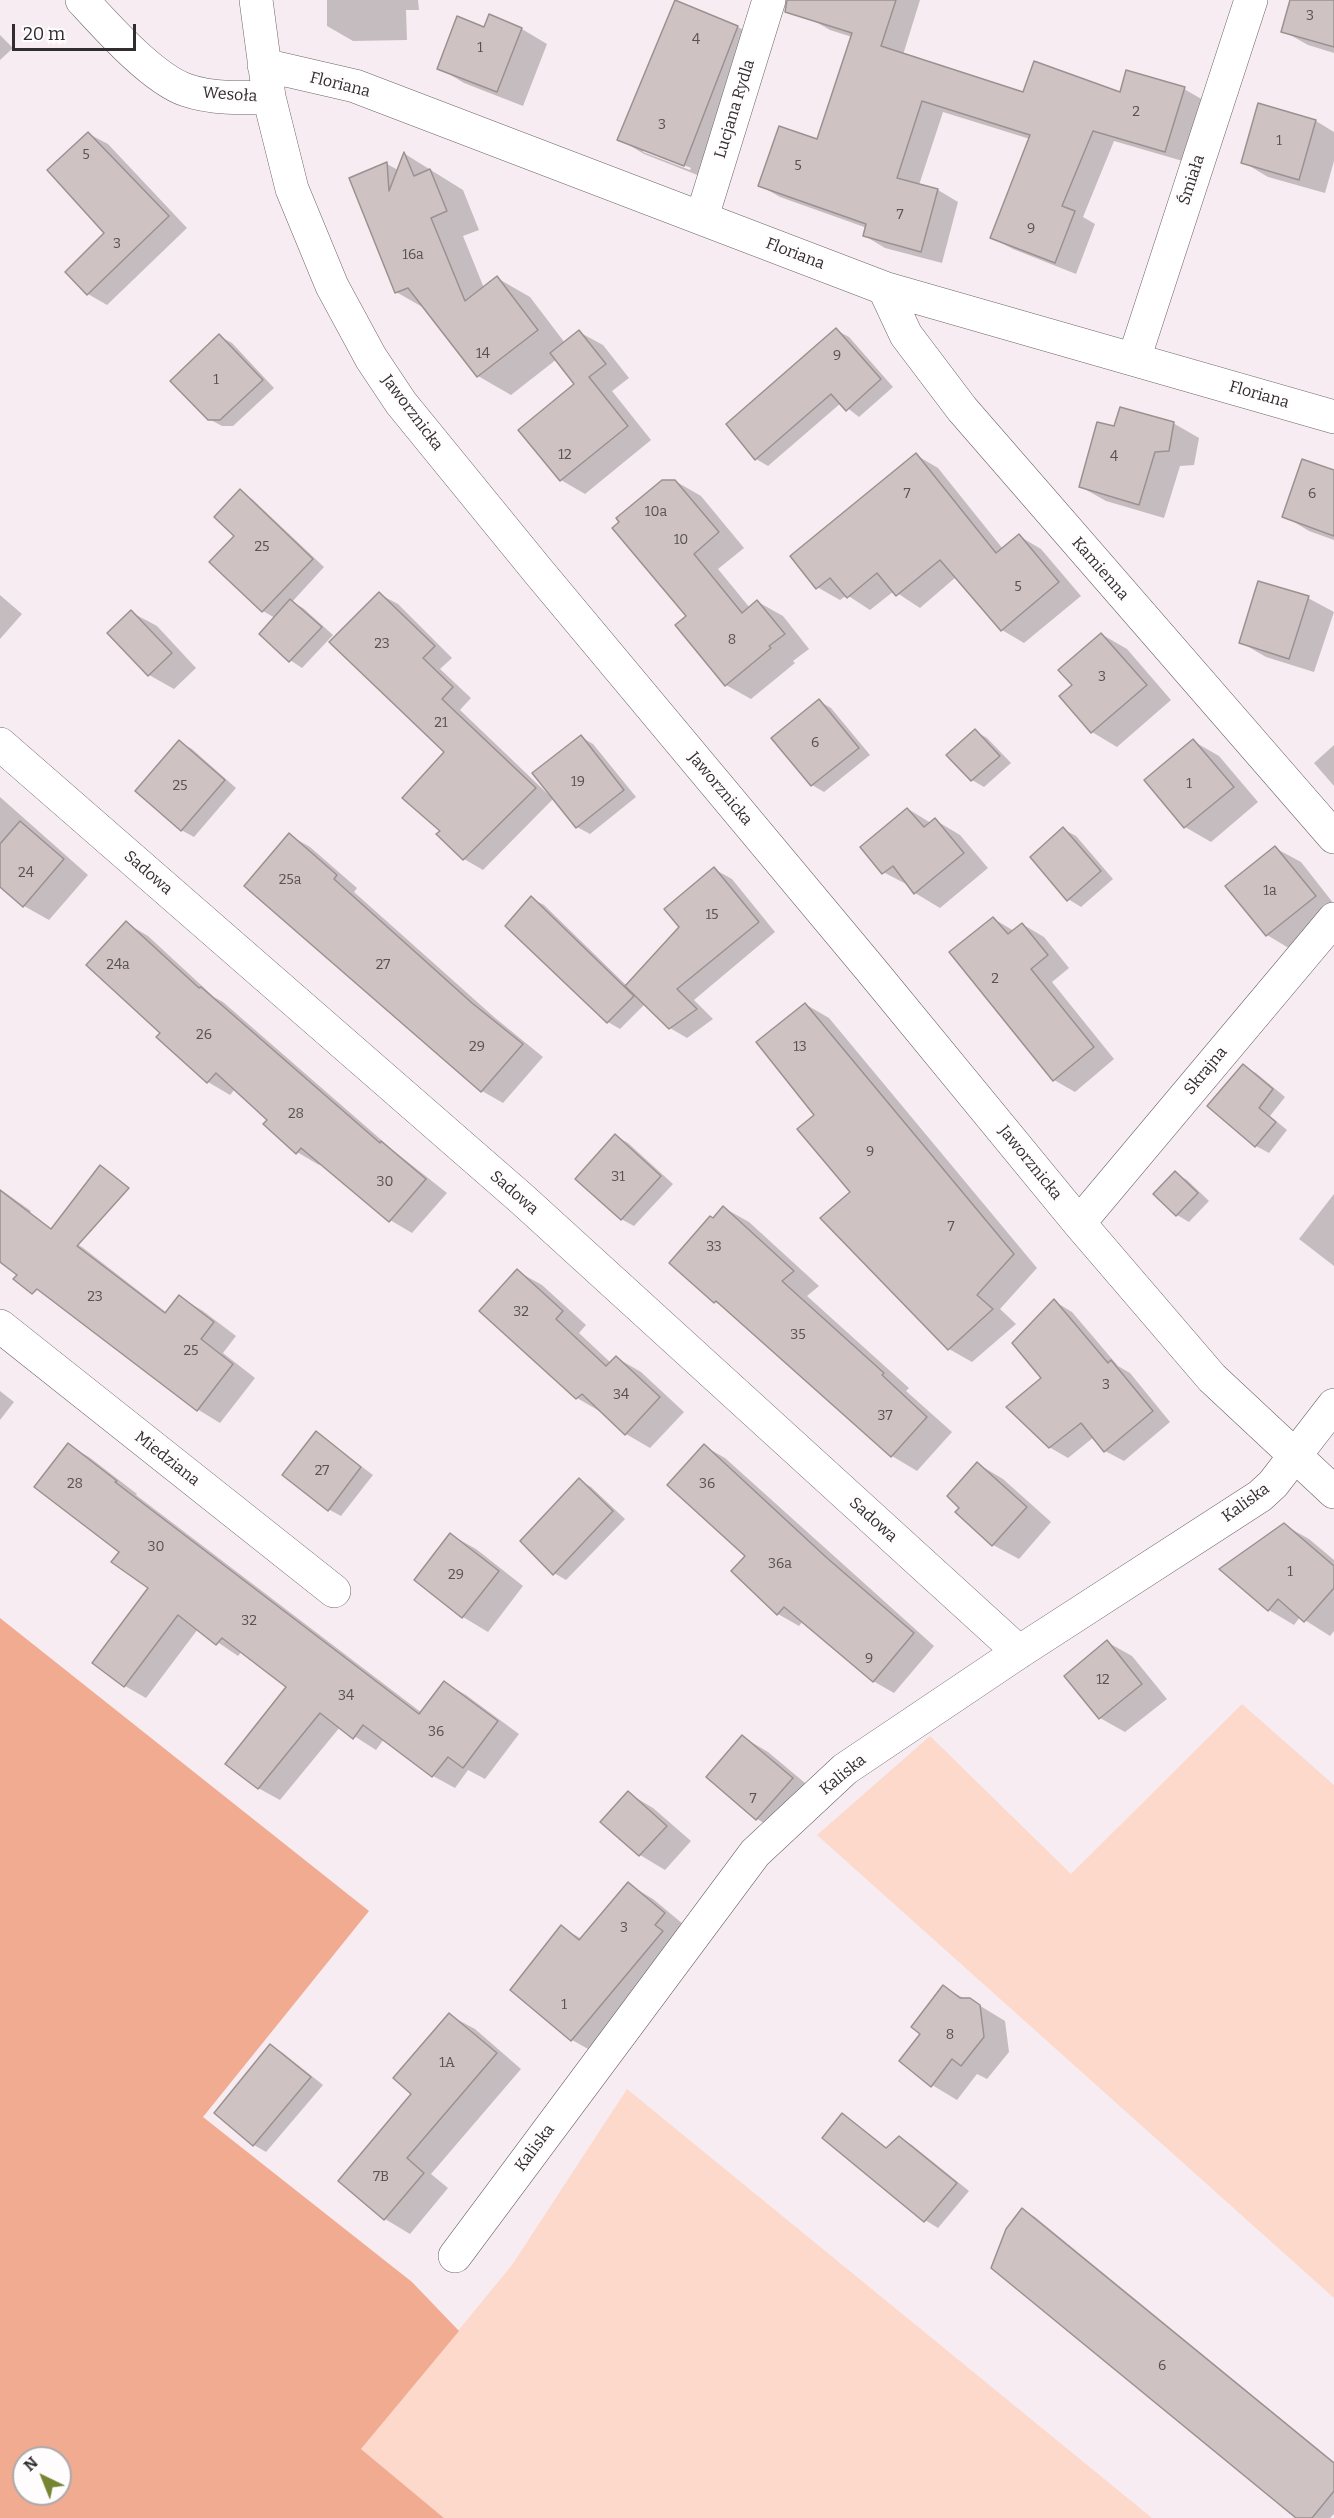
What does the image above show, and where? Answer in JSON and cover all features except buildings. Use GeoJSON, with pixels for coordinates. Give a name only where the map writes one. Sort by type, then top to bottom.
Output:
{"type":"FeatureCollection","features":[{"type":"Feature","properties":{"kind":"street","name":"Wesoła"},"geometry":{"type":"LineString","coordinates":[[82,0],[155,71],[185,90],[214,96],[269,97]]}},
{"type":"Feature","properties":{"kind":"street","name":"Jaworznicka"},"geometry":{"type":"LineString","coordinates":[[256,0],[269,97],[292,189],[317,252],[366,348],[401,403],[1079,1223],[1212,1378],[1334,1492]]}},
{"type":"Feature","properties":{"kind":"street","name":"Lucjana Rydla"},"geometry":{"type":"LineString","coordinates":[[702,217],[769,0]]}},
{"type":"Feature","properties":{"kind":"street","name":"Śmiała"},"geometry":{"type":"LineString","coordinates":[[1134,359],[1251,0]]}},
{"type":"Feature","properties":{"kind":"street","name":"Floriana"},"geometry":{"type":"LineString","coordinates":[[264,65],[355,86],[884,288],[1334,417]]}},
{"type":"Feature","properties":{"kind":"street","name":"Kamienna"},"geometry":{"type":"LineString","coordinates":[[884,288],[906,335],[962,409],[1334,837]]}},
{"type":"Feature","properties":{"kind":"street","name":"Sadowa"},"geometry":{"type":"LineString","coordinates":[[0,744],[522,1199],[1019,1652]]}},
{"type":"Feature","properties":{"kind":"street","name":"Skrajna"},"geometry":{"type":"LineString","coordinates":[[1079,1223],[1334,918]]}},
{"type":"Feature","properties":{"kind":"street","name":"Miedziana"},"geometry":{"type":"LineString","coordinates":[[0,1326],[334,1591]]}},
{"type":"Feature","properties":{"kind":"street","name":"Kaliska"},"geometry":{"type":"LineString","coordinates":[[455,2256],[755,1853],[845,1769],[1019,1652],[1260,1496],[1273,1484],[1334,1405]]}},
{"type":"Feature","properties":{"kind":"shaded area"},"geometry":{"type":"Polygon","coordinates":[[[0,1618],[369,1911],[203,2117],[412,2282],[459,2331],[361,2449],[444,2518],[0,2518],[0,1618]]]}},
{"type":"Feature","properties":{"kind":"shaded area"},"geometry":{"type":"Polygon","coordinates":[[[1242,1704],[1334,1785],[1334,2298],[817,1835],[930,1736],[1071,1874],[1242,1704]]]}},
{"type":"Feature","properties":{"kind":"shaded area"},"geometry":{"type":"Polygon","coordinates":[[[627,2089],[1152,2518],[444,2518],[361,2449],[512,2265],[627,2089]]]}}]}
